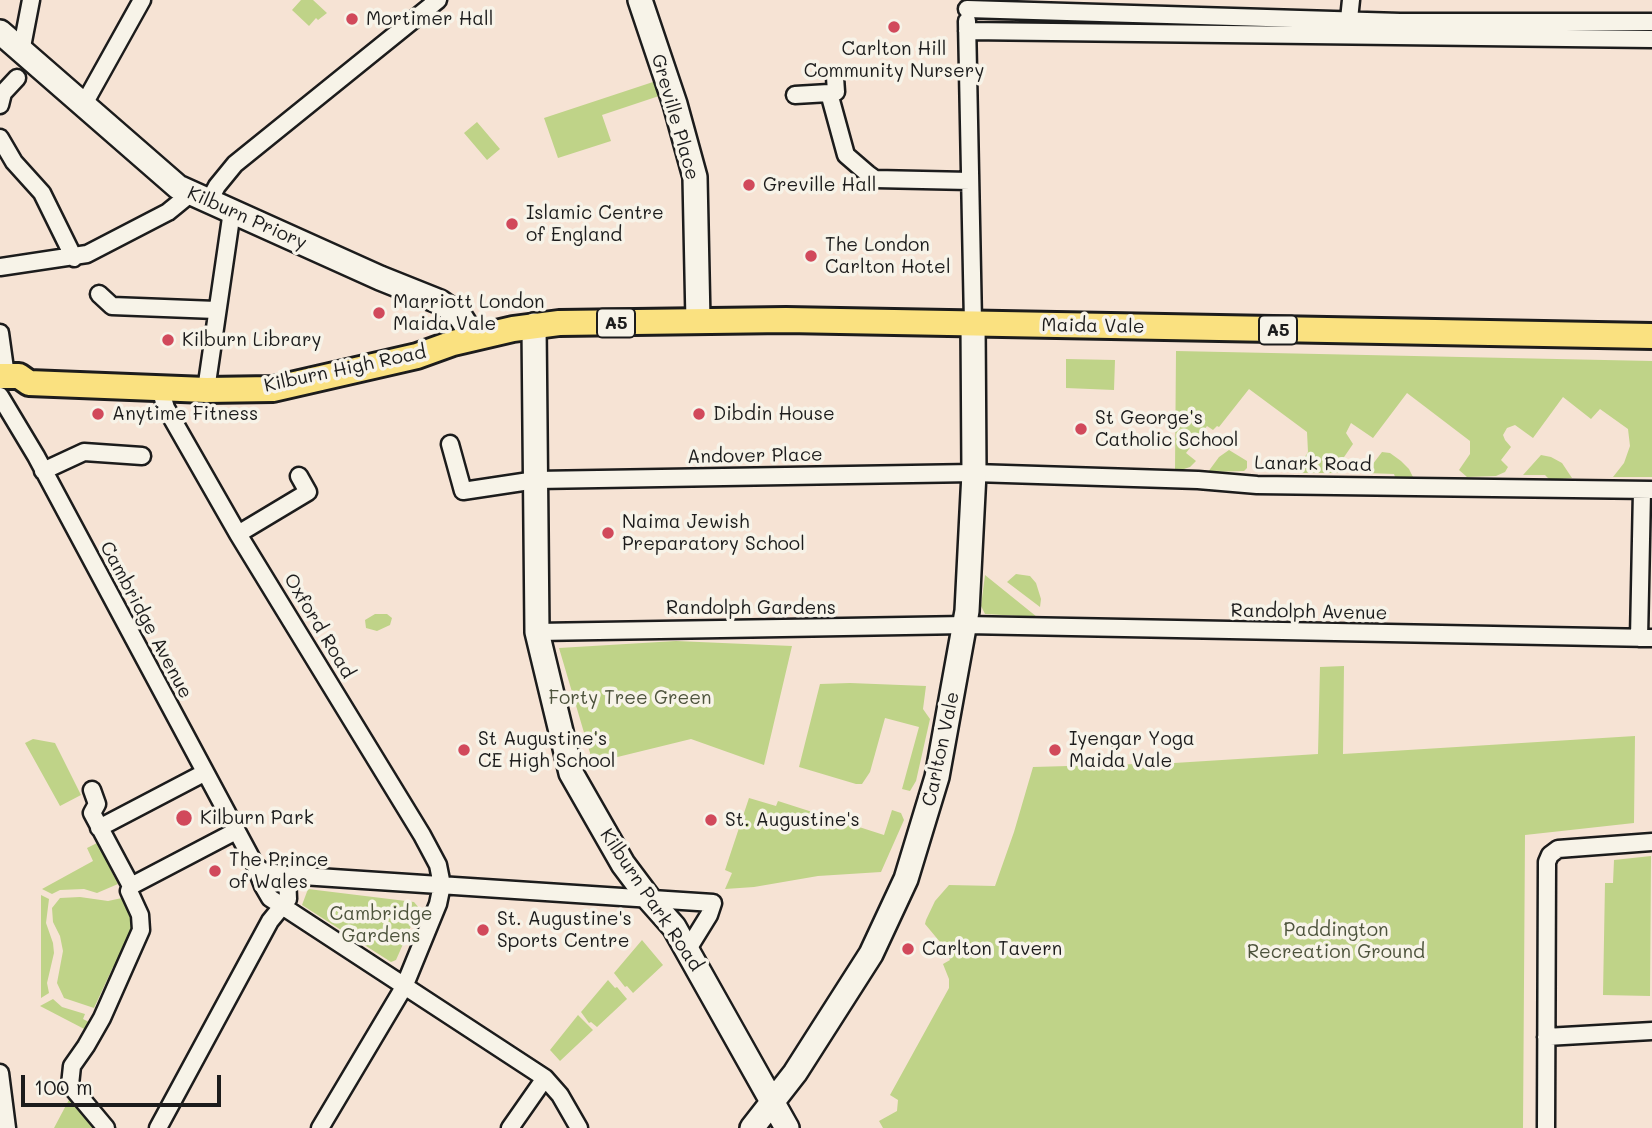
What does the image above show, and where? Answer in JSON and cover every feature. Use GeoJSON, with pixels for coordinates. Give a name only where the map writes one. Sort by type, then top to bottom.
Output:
{"type":"FeatureCollection","features":[{"type":"Feature","properties":{"kind":"main road","name":"Maida Vale"},"geometry":{"type":"LineString","coordinates":[[534,325],[698,321],[973,323],[1652,336]]}},
{"type":"Feature","properties":{"kind":"main road","name":"Kilburn High Road"},"geometry":{"type":"LineString","coordinates":[[7,384],[206,390],[273,388],[417,356],[463,340],[534,325]]}},
{"type":"Feature","properties":{"kind":"street"},"geometry":{"type":"LineString","coordinates":[[20,52],[31,0]]}},
{"type":"Feature","properties":{"kind":"street"},"geometry":{"type":"LineString","coordinates":[[84,104],[142,0]]}},
{"type":"Feature","properties":{"kind":"street","name":"Greville Place"},"geometry":{"type":"LineString","coordinates":[[640,0],[675,104],[695,177],[698,321]]}},
{"type":"Feature","properties":{"kind":"street"},"geometry":{"type":"LineString","coordinates":[[1348,27],[1351,0]]}},
{"type":"Feature","properties":{"kind":"street"},"geometry":{"type":"LineString","coordinates":[[0,267],[87,254],[200,197],[217,186],[235,164],[429,3]]}},
{"type":"Feature","properties":{"kind":"street"},"geometry":{"type":"LineString","coordinates":[[973,323],[967,5],[1348,27],[1652,38]]}},
{"type":"Feature","properties":{"kind":"street"},"geometry":{"type":"LineString","coordinates":[[967,31],[1652,22]]}},
{"type":"Feature","properties":{"kind":"street","name":"Kilburn Priory"},"geometry":{"type":"LineString","coordinates":[[0,32],[178,187],[380,278],[440,302],[460,316],[463,340]]}},
{"type":"Feature","properties":{"kind":"street"},"geometry":{"type":"LineString","coordinates":[[795,95],[836,92],[835,77]]}},
{"type":"Feature","properties":{"kind":"street"},"geometry":{"type":"LineString","coordinates":[[0,105],[3,93],[17,78]]}},
{"type":"Feature","properties":{"kind":"street"},"geometry":{"type":"LineString","coordinates":[[829,93],[846,155],[875,179],[970,181]]}},
{"type":"Feature","properties":{"kind":"street"},"geometry":{"type":"LineString","coordinates":[[0,138],[14,162],[42,193],[74,258]]}},
{"type":"Feature","properties":{"kind":"street"},"geometry":{"type":"LineString","coordinates":[[206,390],[232,211]]}},
{"type":"Feature","properties":{"kind":"street"},"geometry":{"type":"LineString","coordinates":[[99,294],[112,306],[216,310]]}},
{"type":"Feature","properties":{"kind":"street","name":"Carlton Vale"},"geometry":{"type":"LineString","coordinates":[[752,1128],[811,1049],[870,954],[906,879],[937,777],[966,625],[974,473],[973,323]]}},
{"type":"Feature","properties":{"kind":"street","name":"Kilburn Park Road"},"geometry":{"type":"LineString","coordinates":[[534,325],[537,632],[571,773],[622,864],[674,927],[688,949],[786,1128]]}},
{"type":"Feature","properties":{"kind":"street"},"geometry":{"type":"LineString","coordinates":[[0,333],[7,384]]}},
{"type":"Feature","properties":{"kind":"street","name":"Cambridge Avenue"},"geometry":{"type":"LineString","coordinates":[[7,384],[43,471],[255,864]]}},
{"type":"Feature","properties":{"kind":"street","name":"Oxford Road"},"geometry":{"type":"LineString","coordinates":[[160,388],[166,408],[238,534],[422,835],[438,865],[442,885]]}},
{"type":"Feature","properties":{"kind":"street","name":"Andover Place"},"geometry":{"type":"LineString","coordinates":[[450,444],[463,491],[536,480],[974,473]]}},
{"type":"Feature","properties":{"kind":"street"},"geometry":{"type":"LineString","coordinates":[[43,471],[84,452],[142,456]]}},
{"type":"Feature","properties":{"kind":"street","name":"Lanark Road"},"geometry":{"type":"LineString","coordinates":[[974,473],[1198,480],[1257,485],[1647,490]]}},
{"type":"Feature","properties":{"kind":"street"},"geometry":{"type":"LineString","coordinates":[[238,534],[308,492],[299,476]]}},
{"type":"Feature","properties":{"kind":"street"},"geometry":{"type":"LineString","coordinates":[[1645,638],[1647,490]]}},
{"type":"Feature","properties":{"kind":"street","name":"Randolph Gardens"},"geometry":{"type":"LineString","coordinates":[[537,632],[966,625]]}},
{"type":"Feature","properties":{"kind":"street","name":"Randolph Avenue"},"geometry":{"type":"LineString","coordinates":[[966,625],[1645,638]]}},
{"type":"Feature","properties":{"kind":"street"},"geometry":{"type":"LineString","coordinates":[[99,828],[204,773]]}},
{"type":"Feature","properties":{"kind":"street"},"geometry":{"type":"LineString","coordinates":[[92,790],[97,804],[92,813],[131,886]]}},
{"type":"Feature","properties":{"kind":"street"},"geometry":{"type":"LineString","coordinates":[[106,1128],[71,1085],[72,1066],[102,1018],[141,930],[140,915],[129,891],[131,886],[236,831]]}},
{"type":"Feature","properties":{"kind":"street"},"geometry":{"type":"LineString","coordinates":[[1546,1128],[1547,862],[1550,855],[1558,849],[1652,842]]}},
{"type":"Feature","properties":{"kind":"street"},"geometry":{"type":"LineString","coordinates":[[255,864],[262,871],[288,875],[713,903],[688,949]]}},
{"type":"Feature","properties":{"kind":"street"},"geometry":{"type":"LineString","coordinates":[[255,864],[265,892],[283,907],[545,1078],[560,1095],[579,1128]]}},
{"type":"Feature","properties":{"kind":"street"},"geometry":{"type":"LineString","coordinates":[[158,1128],[270,921],[288,899],[288,875]]}},
{"type":"Feature","properties":{"kind":"street"},"geometry":{"type":"LineString","coordinates":[[320,1128],[404,987],[438,904],[442,885]]}},
{"type":"Feature","properties":{"kind":"street"},"geometry":{"type":"LineString","coordinates":[[1546,1037],[1652,1031]]}},
{"type":"Feature","properties":{"kind":"street"},"geometry":{"type":"LineString","coordinates":[[0,1073],[7,1128]]}},
{"type":"Feature","properties":{"kind":"street"},"geometry":{"type":"LineString","coordinates":[[510,1128],[545,1078]]}},
{"type":"Feature","properties":{"kind":"green space"},"geometry":{"type":"Polygon","coordinates":[[[301,0],[313,0],[327,13],[318,20],[316,18],[309,26],[292,10],[301,0]]]}},
{"type":"Feature","properties":{"kind":"green space"},"geometry":{"type":"Polygon","coordinates":[[[653,82],[659,96],[602,115],[611,141],[558,158],[544,118],[653,82]]]}},
{"type":"Feature","properties":{"kind":"green space"},"geometry":{"type":"Polygon","coordinates":[[[477,122],[500,149],[487,160],[464,133],[477,122]]]}},
{"type":"Feature","properties":{"kind":"green space"},"geometry":{"type":"Polygon","coordinates":[[[1176,351],[1652,361],[1652,477],[1613,477],[1624,463],[1630,446],[1628,429],[1600,409],[1591,419],[1563,397],[1533,438],[1515,425],[1507,428],[1503,435],[1511,447],[1501,460],[1508,467],[1505,472],[1496,476],[1467,477],[1459,470],[1470,454],[1470,441],[1407,393],[1373,438],[1351,423],[1346,433],[1353,444],[1342,460],[1349,467],[1344,473],[1301,473],[1301,463],[1308,452],[1307,432],[1249,389],[1219,427],[1213,430],[1207,426],[1186,453],[1196,461],[1190,467],[1178,471],[1175,469],[1176,351]]]}},
{"type":"Feature","properties":{"kind":"green space"},"geometry":{"type":"Polygon","coordinates":[[[1066,359],[1115,360],[1114,390],[1066,388],[1066,359]]]}},
{"type":"Feature","properties":{"kind":"green space"},"geometry":{"type":"Polygon","coordinates":[[[1229,450],[1247,461],[1247,468],[1244,471],[1208,472],[1219,457],[1229,450]]]}},
{"type":"Feature","properties":{"kind":"green space"},"geometry":{"type":"Polygon","coordinates":[[[1382,452],[1390,453],[1401,461],[1414,479],[1396,480],[1394,474],[1366,473],[1382,452]]]}},
{"type":"Feature","properties":{"kind":"green space"},"geometry":{"type":"Polygon","coordinates":[[[1541,455],[1562,463],[1572,478],[1550,480],[1545,475],[1523,475],[1541,455]]]}},
{"type":"Feature","properties":{"kind":"green space"},"geometry":{"type":"Polygon","coordinates":[[[1016,574],[1030,576],[1036,583],[1041,599],[1040,607],[1007,582],[1016,574]]]}},
{"type":"Feature","properties":{"kind":"green space"},"geometry":{"type":"Polygon","coordinates":[[[985,575],[1037,617],[985,614],[981,606],[985,575]]]}},
{"type":"Feature","properties":{"kind":"green space"},"geometry":{"type":"Polygon","coordinates":[[[375,614],[387,614],[392,618],[390,625],[377,631],[366,628],[365,620],[375,614]]]}},
{"type":"Feature","properties":{"kind":"green space","name":"Forty Tree Green"},"geometry":{"type":"Polygon","coordinates":[[[676,641],[792,646],[764,765],[691,739],[593,763],[559,648],[676,641]]]}},
{"type":"Feature","properties":{"kind":"green space","name":"Paddington Recreation Ground"},"geometry":{"type":"Polygon","coordinates":[[[1344,666],[1343,754],[1635,736],[1634,823],[1525,835],[1523,1128],[883,1128],[879,1121],[897,1111],[898,1100],[890,1095],[949,988],[949,979],[943,964],[950,960],[925,924],[926,920],[935,901],[949,885],[995,886],[1033,767],[1174,763],[1318,754],[1320,667],[1344,666]]]}},
{"type":"Feature","properties":{"kind":"green space"},"geometry":{"type":"Polygon","coordinates":[[[820,684],[926,686],[923,709],[930,719],[916,781],[910,791],[902,789],[919,727],[885,718],[870,772],[862,784],[799,767],[820,684]]]}},
{"type":"Feature","properties":{"kind":"green space"},"geometry":{"type":"Polygon","coordinates":[[[33,739],[55,743],[81,795],[60,806],[25,743],[33,739]]]}},
{"type":"Feature","properties":{"kind":"green space"},"geometry":{"type":"Polygon","coordinates":[[[749,798],[776,806],[778,801],[884,835],[892,810],[901,813],[904,820],[881,872],[818,876],[725,889],[732,873],[725,870],[749,798]]]}},
{"type":"Feature","properties":{"kind":"green space"},"geometry":{"type":"Polygon","coordinates":[[[97,843],[118,884],[97,893],[84,889],[60,890],[52,894],[42,889],[93,861],[87,848],[97,843]]]}},
{"type":"Feature","properties":{"kind":"green space"},"geometry":{"type":"Polygon","coordinates":[[[1651,856],[1650,996],[1603,995],[1605,883],[1613,883],[1614,860],[1651,856]]]}},
{"type":"Feature","properties":{"kind":"green space","name":"Cambridge Gardens"},"geometry":{"type":"Polygon","coordinates":[[[308,889],[414,902],[419,908],[396,960],[391,962],[302,905],[308,889]]]}},
{"type":"Feature","properties":{"kind":"green space"},"geometry":{"type":"Polygon","coordinates":[[[41,895],[49,899],[46,923],[54,953],[47,983],[49,993],[41,998],[41,895]]]}},
{"type":"Feature","properties":{"kind":"green space"},"geometry":{"type":"Polygon","coordinates":[[[80,897],[108,901],[122,898],[131,917],[131,936],[118,969],[113,967],[94,1008],[64,998],[57,983],[63,951],[53,922],[52,908],[60,898],[80,897]]]}},
{"type":"Feature","properties":{"kind":"green space"},"geometry":{"type":"Polygon","coordinates":[[[642,940],[663,965],[633,993],[614,973],[642,940]]]}},
{"type":"Feature","properties":{"kind":"green space"},"geometry":{"type":"Polygon","coordinates":[[[608,980],[627,999],[597,1027],[589,1023],[581,1012],[608,980]]]}},
{"type":"Feature","properties":{"kind":"green space"},"geometry":{"type":"Polygon","coordinates":[[[53,999],[62,1007],[85,1014],[83,1019],[95,1025],[90,1032],[40,1006],[53,999]]]}},
{"type":"Feature","properties":{"kind":"green space"},"geometry":{"type":"Polygon","coordinates":[[[578,1015],[593,1030],[560,1061],[550,1050],[578,1015]]]}},
{"type":"Feature","properties":{"kind":"green space"},"geometry":{"type":"Polygon","coordinates":[[[72,1094],[98,1128],[54,1128],[72,1094]]]}},
{"type":"Feature","properties":{"kind":"place","name":"Mortimer Hall"},"geometry":{"type":"Point","coordinates":[352,19]}},
{"type":"Feature","properties":{"kind":"place","name":"Carlton Hill Community Nursery"},"geometry":{"type":"Point","coordinates":[894,27]}},
{"type":"Feature","properties":{"kind":"place","name":"Greville Hall"},"geometry":{"type":"Point","coordinates":[749,185]}},
{"type":"Feature","properties":{"kind":"place","name":"Islamic Centre of England"},"geometry":{"type":"Point","coordinates":[512,224]}},
{"type":"Feature","properties":{"kind":"place","name":"The London Carlton Hotel"},"geometry":{"type":"Point","coordinates":[811,256]}},
{"type":"Feature","properties":{"kind":"place","name":"Marriott London Maida Vale"},"geometry":{"type":"Point","coordinates":[379,313]}},
{"type":"Feature","properties":{"kind":"place","name":"Kilburn Library"},"geometry":{"type":"Point","coordinates":[168,340]}},
{"type":"Feature","properties":{"kind":"place","name":"Anytime Fitness"},"geometry":{"type":"Point","coordinates":[98,414]}},
{"type":"Feature","properties":{"kind":"place","name":"Dibdin House"},"geometry":{"type":"Point","coordinates":[699,414]}},
{"type":"Feature","properties":{"kind":"place","name":"St George's Catholic School"},"geometry":{"type":"Point","coordinates":[1081,429]}},
{"type":"Feature","properties":{"kind":"place","name":"Naima Jewish Preparatory School"},"geometry":{"type":"Point","coordinates":[608,533]}},
{"type":"Feature","properties":{"kind":"place","name":"St Augustine's CE High School"},"geometry":{"type":"Point","coordinates":[464,750]}},
{"type":"Feature","properties":{"kind":"place","name":"Iyengar Yoga Maida Vale"},"geometry":{"type":"Point","coordinates":[1055,750]}},
{"type":"Feature","properties":{"kind":"place","name":"Kilburn Park"},"geometry":{"type":"Point","coordinates":[184,818]}},
{"type":"Feature","properties":{"kind":"place","name":"St. Augustine's"},"geometry":{"type":"Point","coordinates":[711,820]}},
{"type":"Feature","properties":{"kind":"place","name":"The Prince of Wales"},"geometry":{"type":"Point","coordinates":[215,871]}},
{"type":"Feature","properties":{"kind":"place","name":"St. Augustine's Sports Centre"},"geometry":{"type":"Point","coordinates":[483,930]}},
{"type":"Feature","properties":{"kind":"place","name":"Carlton Tavern"},"geometry":{"type":"Point","coordinates":[908,949]}}]}
